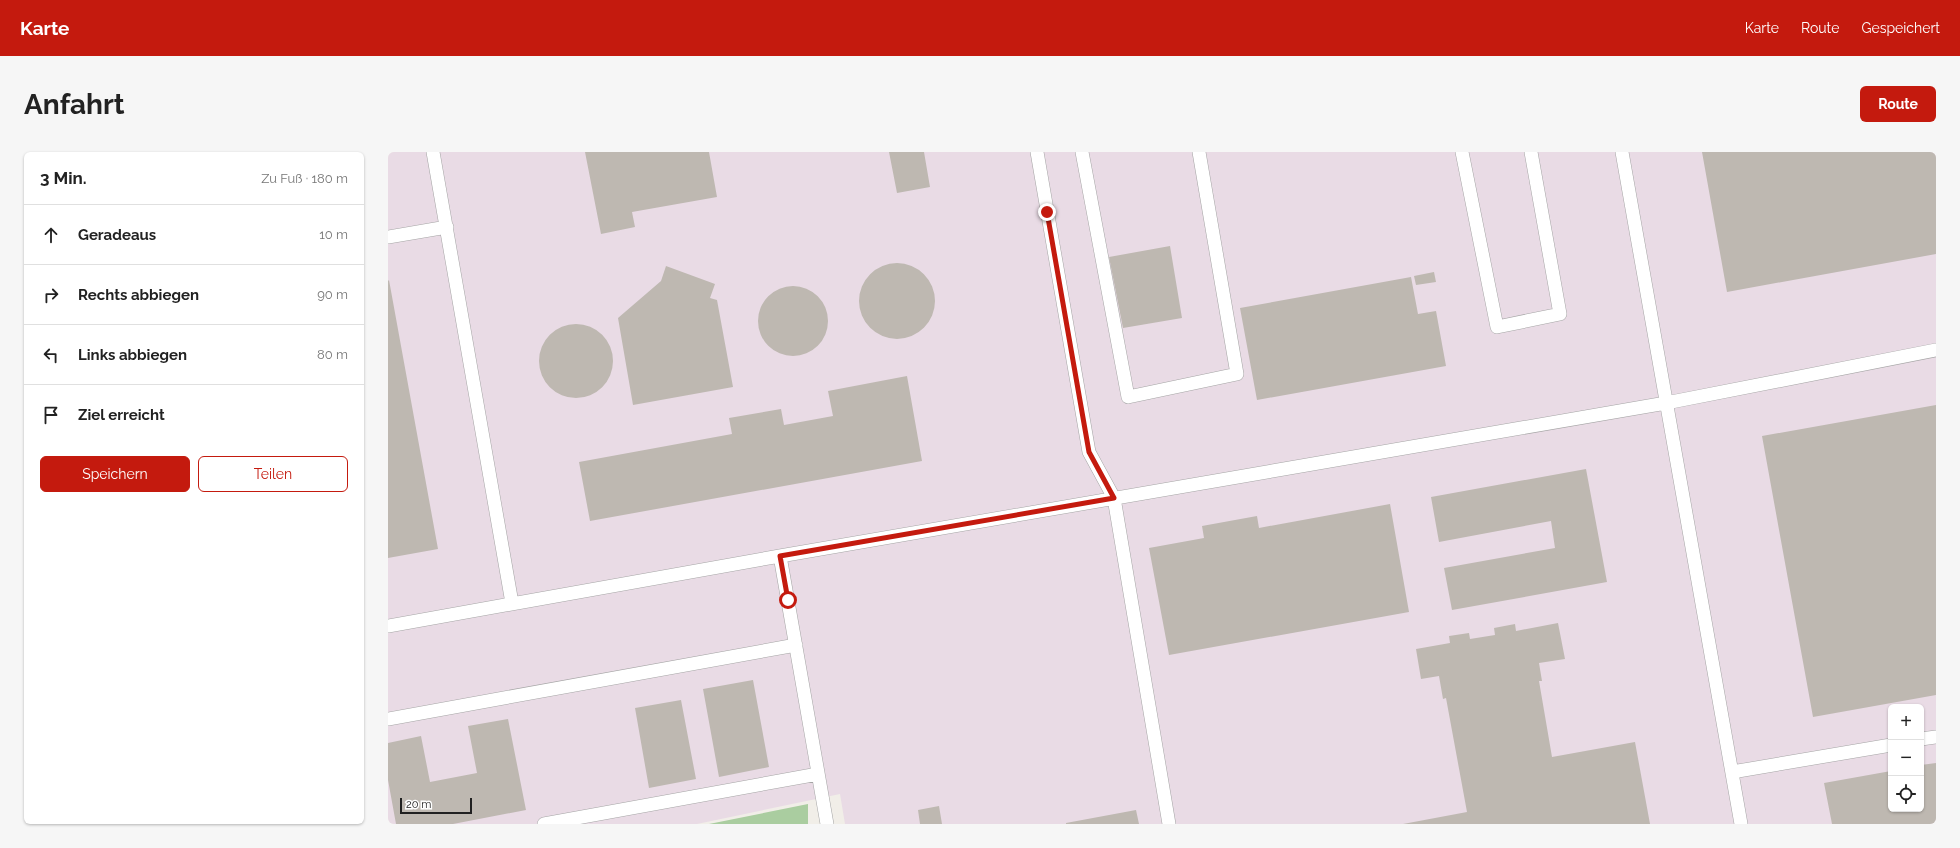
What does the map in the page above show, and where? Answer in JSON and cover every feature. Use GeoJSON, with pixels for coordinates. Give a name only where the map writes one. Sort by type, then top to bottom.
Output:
{"type":"FeatureCollection","features":[{"type":"Feature","properties":{"kind":"lane"},"geometry":{"type":"LineString","coordinates":[[433,152],[512,603]]}},
{"type":"Feature","properties":{"kind":"lane"},"geometry":{"type":"LineString","coordinates":[[1037,152],[1089,452],[1114,498],[1169,824]]}},
{"type":"Feature","properties":{"kind":"lane"},"geometry":{"type":"LineString","coordinates":[[1082,152],[1128,396],[1237,374],[1199,152]]}},
{"type":"Feature","properties":{"kind":"lane"},"geometry":{"type":"LineString","coordinates":[[1462,152],[1497,327],[1560,314],[1531,152]]}},
{"type":"Feature","properties":{"kind":"lane"},"geometry":{"type":"LineString","coordinates":[[1622,152],[1741,824]]}},
{"type":"Feature","properties":{"kind":"lane"},"geometry":{"type":"LineString","coordinates":[[388,237],[446,227]]}},
{"type":"Feature","properties":{"kind":"lane"},"geometry":{"type":"LineString","coordinates":[[388,626],[780,556],[1666,403],[1936,350]]}},
{"type":"Feature","properties":{"kind":"lane"},"geometry":{"type":"LineString","coordinates":[[780,556],[827,824]]}},
{"type":"Feature","properties":{"kind":"lane"},"geometry":{"type":"LineString","coordinates":[[388,719],[796,645]]}},
{"type":"Feature","properties":{"kind":"lane"},"geometry":{"type":"LineString","coordinates":[[1924,739],[1936,737]]}},
{"type":"Feature","properties":{"kind":"lane"},"geometry":{"type":"LineString","coordinates":[[1732,772],[1888,745]]}},
{"type":"Feature","properties":{"kind":"lane"},"geometry":{"type":"LineString","coordinates":[[544,824],[818,774]]}},
{"type":"Feature","properties":{"kind":"shaded area"},"geometry":{"type":"Polygon","coordinates":[[[388,152],[1936,152],[1936,824],[845,824],[840,794],[697,824],[388,824],[388,152]]]}},
{"type":"Feature","properties":{"kind":"green space"},"geometry":{"type":"Polygon","coordinates":[[[808,804],[808,824],[709,824],[808,804]]]}},
{"type":"Feature","properties":{"kind":"building"},"geometry":{"type":"Polygon","coordinates":[[[585,152],[709,152],[717,197],[632,212],[635,227],[601,234],[585,152]]]}},
{"type":"Feature","properties":{"kind":"building"},"geometry":{"type":"Polygon","coordinates":[[[889,152],[924,152],[930,187],[897,193],[889,152]]]}},
{"type":"Feature","properties":{"kind":"building"},"geometry":{"type":"Polygon","coordinates":[[[1702,152],[1936,152],[1936,254],[1727,292],[1702,152]]]}},
{"type":"Feature","properties":{"kind":"building"},"geometry":{"type":"Polygon","coordinates":[[[1170,246],[1182,318],[1123,328],[1109,257],[1170,246]]]}},
{"type":"Feature","properties":{"kind":"building"},"geometry":{"type":"Polygon","coordinates":[[[897,263],[911,266],[924,274],[932,287],[935,301],[932,315],[924,328],[911,336],[897,339],[883,336],[870,328],[862,315],[859,301],[862,287],[870,274],[883,266],[897,263]]]}},
{"type":"Feature","properties":{"kind":"building"},"geometry":{"type":"Polygon","coordinates":[[[666,266],[715,284],[710,298],[717,300],[733,387],[633,405],[618,318],[661,281],[666,266]]]}},
{"type":"Feature","properties":{"kind":"building"},"geometry":{"type":"Polygon","coordinates":[[[1434,272],[1436,282],[1416,285],[1414,276],[1434,272]]]}},
{"type":"Feature","properties":{"kind":"building"},"geometry":{"type":"Polygon","coordinates":[[[1411,277],[1418,314],[1436,311],[1446,366],[1257,400],[1240,308],[1411,277]]]}},
{"type":"Feature","properties":{"kind":"building"},"geometry":{"type":"Polygon","coordinates":[[[389,280],[438,549],[388,558],[388,281],[389,280]]]}},
{"type":"Feature","properties":{"kind":"building"},"geometry":{"type":"Polygon","coordinates":[[[786,286],[800,286],[813,292],[822,301],[828,314],[826,334],[818,346],[800,356],[786,356],[773,350],[764,341],[758,328],[758,314],[764,301],[773,292],[786,286]]]}},
{"type":"Feature","properties":{"kind":"building"},"geometry":{"type":"Polygon","coordinates":[[[569,324],[583,324],[597,330],[607,340],[613,354],[613,368],[607,382],[597,392],[583,398],[569,398],[555,392],[545,382],[539,368],[539,354],[545,340],[555,330],[569,324]]]}},
{"type":"Feature","properties":{"kind":"building"},"geometry":{"type":"Polygon","coordinates":[[[907,376],[922,461],[590,521],[579,462],[732,434],[729,418],[781,409],[784,425],[833,416],[828,391],[907,376]]]}},
{"type":"Feature","properties":{"kind":"building"},"geometry":{"type":"Polygon","coordinates":[[[1936,405],[1936,695],[1813,717],[1762,436],[1936,405]]]}},
{"type":"Feature","properties":{"kind":"building"},"geometry":{"type":"Polygon","coordinates":[[[1586,469],[1607,582],[1452,610],[1444,568],[1555,548],[1551,521],[1439,542],[1431,497],[1586,469]]]}},
{"type":"Feature","properties":{"kind":"building"},"geometry":{"type":"Polygon","coordinates":[[[1390,504],[1409,612],[1169,655],[1149,548],[1204,538],[1202,526],[1257,516],[1259,528],[1390,504]]]}},
{"type":"Feature","properties":{"kind":"building"},"geometry":{"type":"Polygon","coordinates":[[[1558,623],[1565,659],[1539,663],[1542,681],[1539,681],[1552,757],[1635,742],[1650,824],[1403,824],[1467,812],[1446,698],[1443,699],[1439,676],[1421,679],[1416,649],[1450,643],[1449,636],[1469,633],[1470,639],[1495,635],[1494,628],[1515,624],[1516,631],[1558,623]]]}},
{"type":"Feature","properties":{"kind":"building"},"geometry":{"type":"Polygon","coordinates":[[[753,680],[769,767],[719,777],[703,689],[753,680]]]}},
{"type":"Feature","properties":{"kind":"building"},"geometry":{"type":"Polygon","coordinates":[[[681,700],[696,779],[649,788],[635,708],[681,700]]]}},
{"type":"Feature","properties":{"kind":"building"},"geometry":{"type":"Polygon","coordinates":[[[508,719],[526,810],[453,824],[396,824],[388,780],[388,743],[421,736],[430,782],[477,773],[468,726],[508,719]]]}},
{"type":"Feature","properties":{"kind":"building"},"geometry":{"type":"Polygon","coordinates":[[[1936,763],[1936,824],[1832,824],[1824,783],[1888,772],[1888,812],[1924,812],[1924,765],[1936,763]]]}},
{"type":"Feature","properties":{"kind":"building"},"geometry":{"type":"Polygon","coordinates":[[[939,806],[942,824],[920,824],[918,810],[939,806]]]}},
{"type":"Feature","properties":{"kind":"building"},"geometry":{"type":"Polygon","coordinates":[[[1136,810],[1139,824],[1066,824],[1066,823],[1136,810]]]}},
{"type":"Feature","properties":{"kind":"route"},"geometry":{"type":"LineString","coordinates":[[788,600],[780,556],[1114,498],[1089,452],[1047,212]]}}]}
